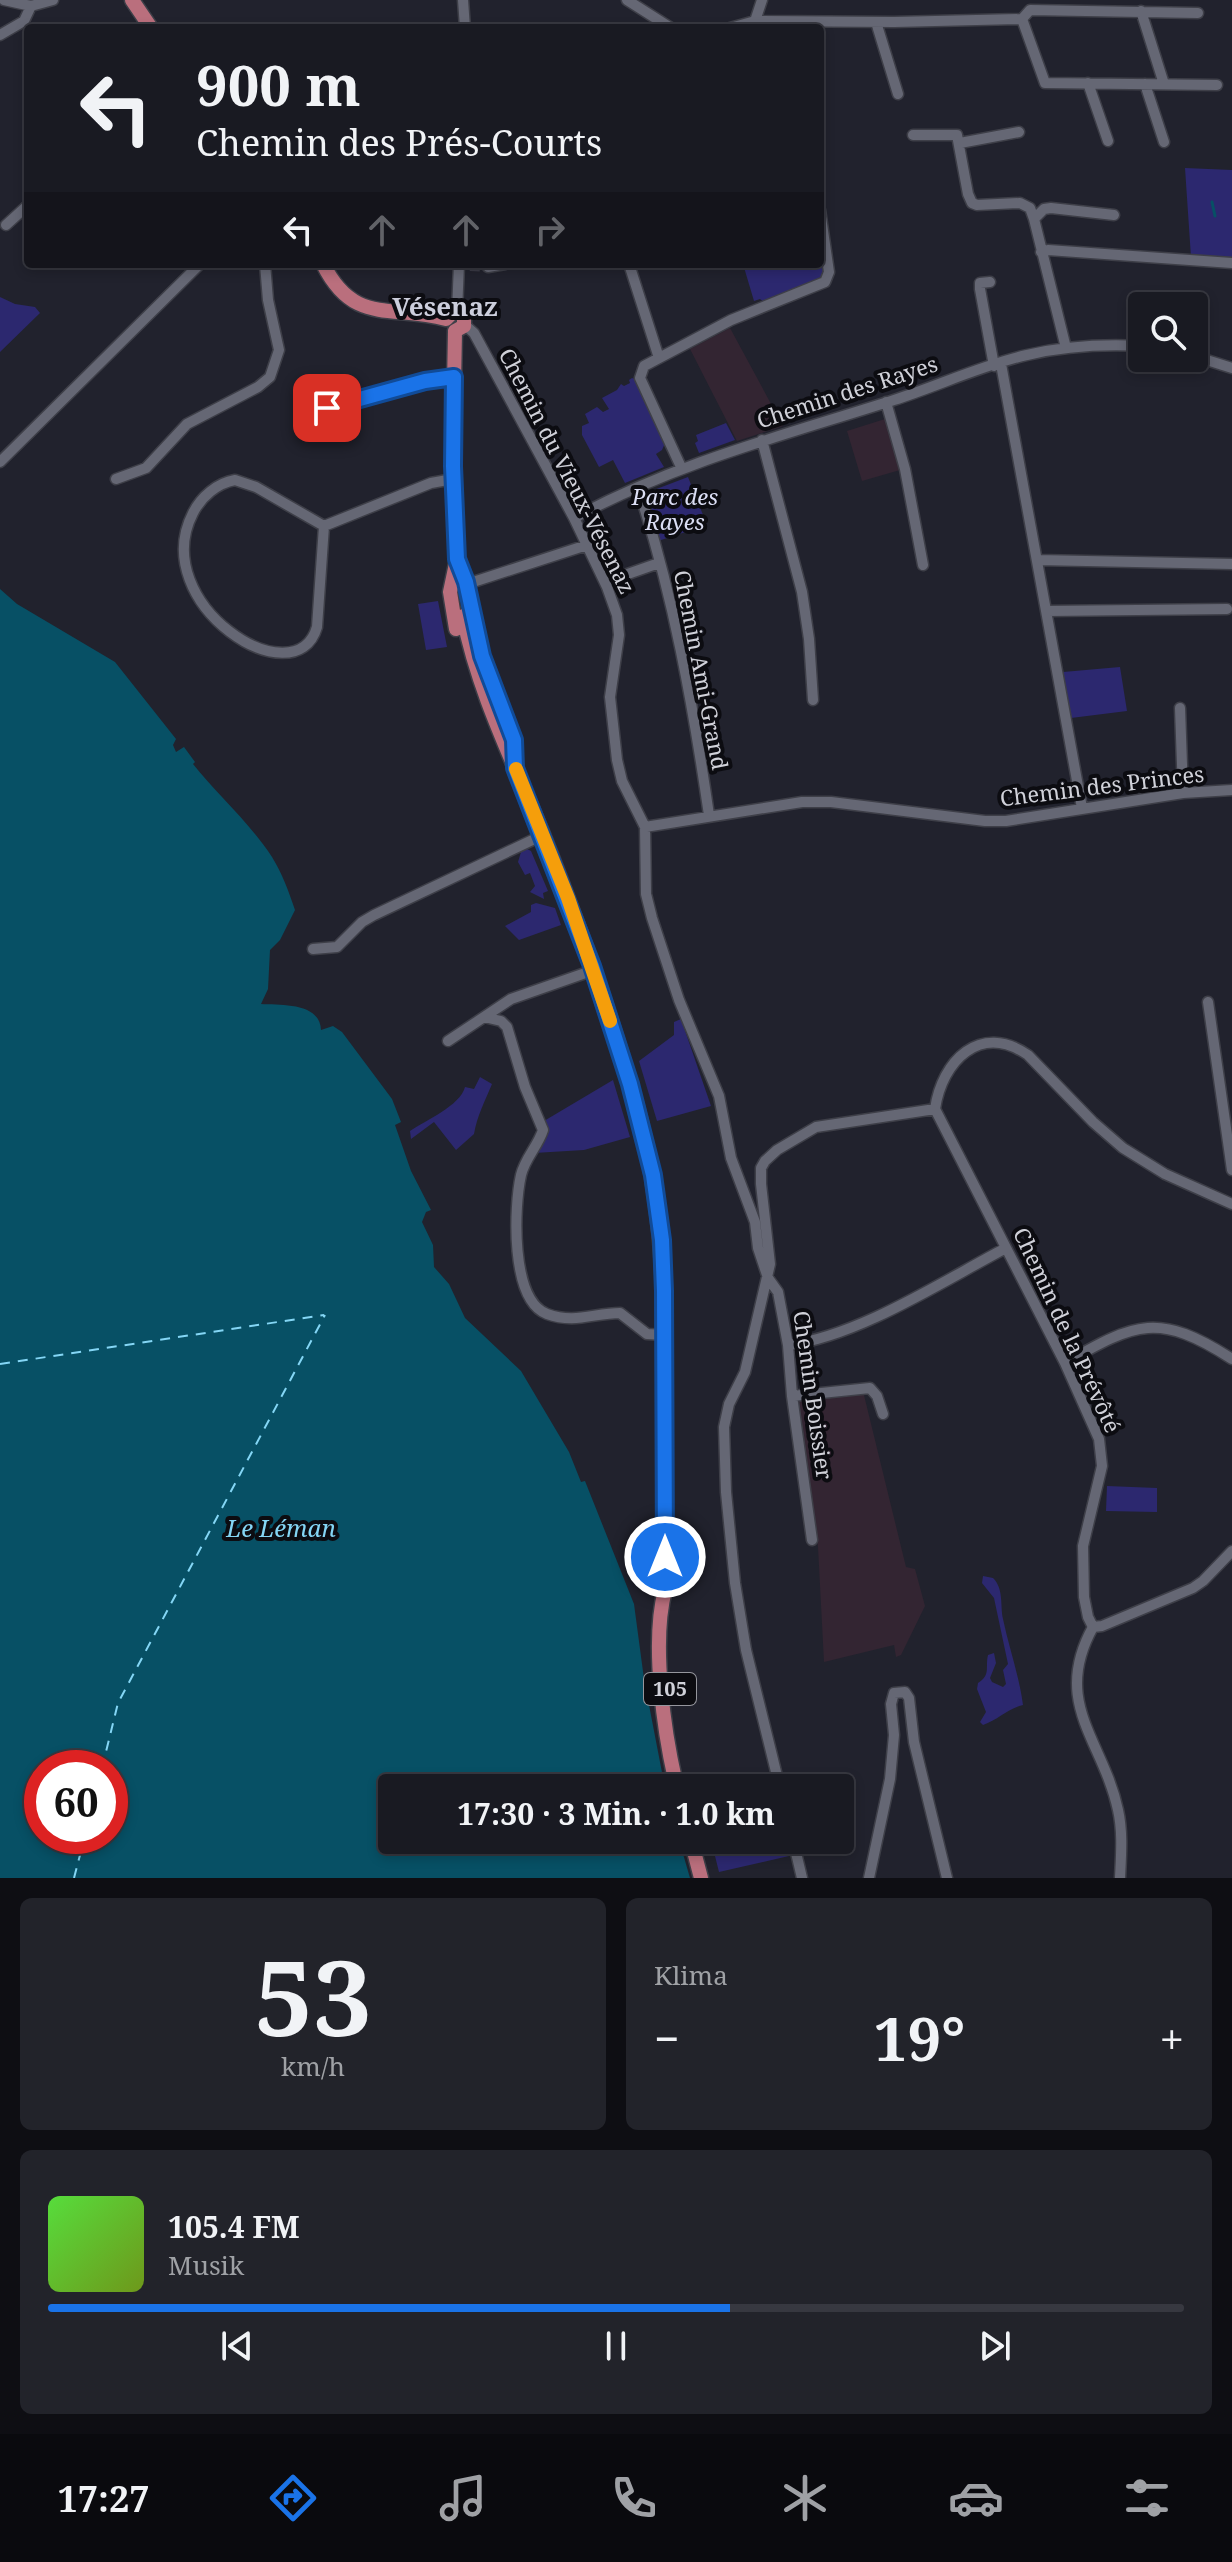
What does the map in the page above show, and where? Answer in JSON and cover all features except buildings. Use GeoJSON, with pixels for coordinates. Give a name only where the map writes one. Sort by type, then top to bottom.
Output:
{"type":"FeatureCollection","features":[{"type":"Feature","properties":{"kind":"main road"},"geometry":{"type":"LineString","coordinates":[[132,0],[148,24]]}},
{"type":"Feature","properties":{"kind":"main road"},"geometry":{"type":"LineString","coordinates":[[325,268],[338,289],[358,305],[456,322]]}},
{"type":"Feature","properties":{"kind":"main road","name":"105"},"geometry":{"type":"LineString","coordinates":[[456,322],[453,479],[457,559],[450,587],[455,622],[471,681],[497,747],[515,768]]}},
{"type":"Feature","properties":{"kind":"main road","name":"105"},"geometry":{"type":"LineString","coordinates":[[457,559],[467,584],[482,656],[514,740],[515,768]]}},
{"type":"Feature","properties":{"kind":"main road"},"geometry":{"type":"LineString","coordinates":[[450,587],[467,584]]}},
{"type":"Feature","properties":{"kind":"main road","name":"105"},"geometry":{"type":"LineString","coordinates":[[463,616],[479,678],[594,970],[630,1084],[653,1175],[662,1240],[665,1335],[662,1699],[674,1774]]}},
{"type":"Feature","properties":{"kind":"main road","name":"105"},"geometry":{"type":"LineString","coordinates":[[665,1590],[669,1604],[673,1720],[683,1774]]}},
{"type":"Feature","properties":{"kind":"main road"},"geometry":{"type":"LineString","coordinates":[[695,1854],[701,1878]]}},
{"type":"Feature","properties":{"kind":"main road"},"geometry":{"type":"LineString","coordinates":[[704,1854],[710,1878]]}},
{"type":"Feature","properties":{"kind":"street"},"geometry":{"type":"LineString","coordinates":[[4,0],[31,6],[53,0]]}},
{"type":"Feature","properties":{"kind":"street"},"geometry":{"type":"LineString","coordinates":[[463,0],[465,24]]}},
{"type":"Feature","properties":{"kind":"street"},"geometry":{"type":"LineString","coordinates":[[627,0],[665,24]]}},
{"type":"Feature","properties":{"kind":"street"},"geometry":{"type":"LineString","coordinates":[[762,0],[756,24],[1022,19],[1030,10],[1198,13]]}},
{"type":"Feature","properties":{"kind":"street"},"geometry":{"type":"LineString","coordinates":[[0,35],[24,21],[31,6]]}},
{"type":"Feature","properties":{"kind":"street"},"geometry":{"type":"LineString","coordinates":[[1141,11],[1164,84]]}},
{"type":"Feature","properties":{"kind":"street"},"geometry":{"type":"LineString","coordinates":[[1022,19],[1045,83],[1217,85]]}},
{"type":"Feature","properties":{"kind":"street"},"geometry":{"type":"LineString","coordinates":[[876,22],[898,94]]}},
{"type":"Feature","properties":{"kind":"street"},"geometry":{"type":"LineString","coordinates":[[1088,83],[1108,141]]}},
{"type":"Feature","properties":{"kind":"street"},"geometry":{"type":"LineString","coordinates":[[1145,84],[1164,142]]}},
{"type":"Feature","properties":{"kind":"street"},"geometry":{"type":"LineString","coordinates":[[913,135],[1019,132]]}},
{"type":"Feature","properties":{"kind":"street"},"geometry":{"type":"LineString","coordinates":[[958,134],[972,203],[1020,203],[1030,208],[1066,348]]}},
{"type":"Feature","properties":{"kind":"street"},"geometry":{"type":"LineString","coordinates":[[1034,219],[1044,209],[1051,208],[1114,215]]}},
{"type":"Feature","properties":{"kind":"street"},"geometry":{"type":"LineString","coordinates":[[6,225],[24,209]]}},
{"type":"Feature","properties":{"kind":"street"},"geometry":{"type":"LineString","coordinates":[[681,467],[640,378],[644,366],[731,320],[827,280],[829,272],[824,238]]}},
{"type":"Feature","properties":{"kind":"street"},"geometry":{"type":"LineString","coordinates":[[1041,252],[1232,263]]}},
{"type":"Feature","properties":{"kind":"street"},"geometry":{"type":"LineString","coordinates":[[0,462],[196,268]]}},
{"type":"Feature","properties":{"kind":"street"},"geometry":{"type":"LineString","coordinates":[[116,479],[146,468],[187,424],[258,387],[270,377],[279,350],[268,300],[265,268]]}},
{"type":"Feature","properties":{"kind":"street"},"geometry":{"type":"LineString","coordinates":[[456,322],[463,268]]}},
{"type":"Feature","properties":{"kind":"street"},"geometry":{"type":"LineString","coordinates":[[630,268],[659,358]]}},
{"type":"Feature","properties":{"kind":"street"},"geometry":{"type":"LineString","coordinates":[[990,282],[980,283],[980,289],[1038,560],[1082,808]]}},
{"type":"Feature","properties":{"kind":"street","name":"Chemin du Vieux-Vésenaz"},"geometry":{"type":"LineString","coordinates":[[456,322],[474,333],[517,409],[605,582],[619,623],[610,697],[617,760],[622,781],[645,827]]}},
{"type":"Feature","properties":{"kind":"street","name":"Chemin des Rayes"},"geometry":{"type":"LineString","coordinates":[[574,518],[681,467],[1028,355],[1066,348],[1128,346]]}},
{"type":"Feature","properties":{"kind":"street"},"geometry":{"type":"LineString","coordinates":[[1208,360],[1232,368]]}},
{"type":"Feature","properties":{"kind":"street"},"geometry":{"type":"LineString","coordinates":[[311,412],[425,381],[454,377]]}},
{"type":"Feature","properties":{"kind":"street"},"geometry":{"type":"LineString","coordinates":[[886,402],[905,469],[923,565]]}},
{"type":"Feature","properties":{"kind":"street"},"geometry":{"type":"LineString","coordinates":[[762,440],[802,592],[813,700]]}},
{"type":"Feature","properties":{"kind":"street"},"geometry":{"type":"LineString","coordinates":[[324,526],[431,483],[453,479]]}},
{"type":"Feature","properties":{"kind":"street"},"geometry":{"type":"LineString","coordinates":[[235,480],[247,482],[324,526],[317,627],[314,636],[302,647],[275,652],[245,642],[215,621],[198,600],[187,571],[187,527],[197,504],[222,484],[235,480]]}},
{"type":"Feature","properties":{"kind":"street","name":"Chemin Ami-Grand"},"geometry":{"type":"LineString","coordinates":[[638,488],[692,706],[709,815]]}},
{"type":"Feature","properties":{"kind":"street"},"geometry":{"type":"LineString","coordinates":[[467,584],[587,545]]}},
{"type":"Feature","properties":{"kind":"street"},"geometry":{"type":"LineString","coordinates":[[1038,560],[1232,564]]}},
{"type":"Feature","properties":{"kind":"street"},"geometry":{"type":"LineString","coordinates":[[605,582],[659,563]]}},
{"type":"Feature","properties":{"kind":"street"},"geometry":{"type":"LineString","coordinates":[[1047,611],[1227,609]]}},
{"type":"Feature","properties":{"kind":"street"},"geometry":{"type":"LineString","coordinates":[[1180,708],[1183,793]]}},
{"type":"Feature","properties":{"kind":"street","name":"Chemin des Princes"},"geometry":{"type":"LineString","coordinates":[[645,827],[802,802],[831,802],[985,821],[1028,819],[1183,793],[1232,790]]}},
{"type":"Feature","properties":{"kind":"street"},"geometry":{"type":"LineString","coordinates":[[645,827],[646,894],[652,918],[679,1000],[719,1096],[731,1158],[755,1222],[758,1248],[768,1278],[745,1372],[726,1414],[724,1454],[739,1606],[776,1774]]}},
{"type":"Feature","properties":{"kind":"street"},"geometry":{"type":"LineString","coordinates":[[313,949],[337,947],[362,922],[374,915],[543,835]]}},
{"type":"Feature","properties":{"kind":"street"},"geometry":{"type":"LineString","coordinates":[[448,1041],[511,999],[594,970]]}},
{"type":"Feature","properties":{"kind":"street"},"geometry":{"type":"LineString","coordinates":[[1208,1002],[1232,1170]]}},
{"type":"Feature","properties":{"kind":"street"},"geometry":{"type":"LineString","coordinates":[[484,1017],[501,1021],[507,1027],[525,1087],[543,1130],[525,1163],[519,1187],[517,1256],[526,1294],[535,1308],[547,1314],[577,1319],[618,1313],[647,1334],[665,1335]]}},
{"type":"Feature","properties":{"kind":"street"},"geometry":{"type":"LineString","coordinates":[[935,1109],[945,1075],[959,1056],[984,1044],[1009,1045],[1033,1060],[1105,1133],[1132,1154],[1165,1174],[1232,1204]]}},
{"type":"Feature","properties":{"kind":"street","name":"Chemin Boissier"},"geometry":{"type":"LineString","coordinates":[[812,1540],[788,1345],[778,1292],[768,1278],[770,1249],[761,1174],[768,1157],[798,1135],[816,1127],[935,1109]]}},
{"type":"Feature","properties":{"kind":"street","name":"Chemin de la Prévôté"},"geometry":{"type":"LineString","coordinates":[[935,1109],[1065,1363],[1102,1451],[1101,1475],[1083,1539],[1084,1597],[1093,1627]]}},
{"type":"Feature","properties":{"kind":"street"},"geometry":{"type":"LineString","coordinates":[[788,1345],[811,1342],[898,1306],[1006,1248]]}},
{"type":"Feature","properties":{"kind":"street"},"geometry":{"type":"LineString","coordinates":[[1065,1363],[1112,1337],[1133,1328],[1148,1327],[1180,1330],[1232,1359]]}},
{"type":"Feature","properties":{"kind":"street"},"geometry":{"type":"LineString","coordinates":[[792,1396],[870,1388],[877,1396],[883,1414]]}},
{"type":"Feature","properties":{"kind":"street"},"geometry":{"type":"LineString","coordinates":[[1120,1878],[1118,1808],[1082,1717],[1078,1699],[1083,1648],[1093,1627],[1115,1621],[1193,1588],[1232,1551]]}},
{"type":"Feature","properties":{"kind":"street"},"geometry":{"type":"LineString","coordinates":[[869,1878],[890,1779],[894,1735],[891,1699],[894,1693],[900,1691],[909,1698],[914,1742],[947,1878]]}},
{"type":"Feature","properties":{"kind":"street"},"geometry":{"type":"LineString","coordinates":[[796,1854],[802,1878]]}},
{"type":"Feature","properties":{"kind":"shaded area"},"geometry":{"type":"Polygon","coordinates":[[[730,328],[783,426],[737,441],[690,349],[730,328]]]}},
{"type":"Feature","properties":{"kind":"shaded area"},"geometry":{"type":"Polygon","coordinates":[[[885,419],[900,470],[862,481],[847,431],[885,419]]]}},
{"type":"Feature","properties":{"kind":"shaded area"},"geometry":{"type":"Polygon","coordinates":[[[863,1391],[906,1567],[915,1569],[925,1606],[901,1655],[896,1657],[894,1645],[824,1662],[818,1547],[797,1399],[863,1391]]]}},
{"type":"Feature","properties":{"kind":"green space"},"geometry":{"type":"Polygon","coordinates":[[[1185,168],[1232,170],[1232,260],[1191,257],[1185,168]]]}},
{"type":"Feature","properties":{"kind":"green space"},"geometry":{"type":"Polygon","coordinates":[[[824,264],[825,270],[822,279],[764,302],[760,299],[754,301],[744,268],[824,268],[824,264]]]}},
{"type":"Feature","properties":{"kind":"green space"},"geometry":{"type":"Polygon","coordinates":[[[0,297],[15,304],[35,307],[40,313],[0,352],[0,297]]]}},
{"type":"Feature","properties":{"kind":"green space"},"geometry":{"type":"Polygon","coordinates":[[[632,378],[665,443],[656,454],[664,467],[625,483],[613,460],[599,467],[582,435],[582,426],[589,423],[585,414],[597,407],[603,412],[609,409],[602,398],[617,390],[621,384],[630,383],[632,378]]]}},
{"type":"Feature","properties":{"kind":"green space"},"geometry":{"type":"Polygon","coordinates":[[[726,423],[735,440],[699,453],[696,435],[726,423]]]}},
{"type":"Feature","properties":{"kind":"green space","name":"Parc des Rayes"},"geometry":{"type":"Polygon","coordinates":[[[688,477],[707,525],[658,541],[646,493],[688,477]]]}},
{"type":"Feature","properties":{"kind":"green space"},"geometry":{"type":"Polygon","coordinates":[[[438,601],[447,647],[426,650],[418,604],[438,601]]]}},
{"type":"Feature","properties":{"kind":"green space"},"geometry":{"type":"Polygon","coordinates":[[[1120,667],[1127,711],[1071,718],[1063,672],[1120,667]]]}},
{"type":"Feature","properties":{"kind":"green space"},"geometry":{"type":"Polygon","coordinates":[[[531,851],[548,891],[543,893],[544,899],[530,892],[535,886],[530,873],[525,875],[518,862],[521,852],[531,851]]]}},
{"type":"Feature","properties":{"kind":"green space"},"geometry":{"type":"Polygon","coordinates":[[[536,903],[555,908],[561,925],[519,940],[505,926],[531,912],[531,905],[536,903]]]}},
{"type":"Feature","properties":{"kind":"green space"},"geometry":{"type":"Polygon","coordinates":[[[681,1019],[711,1106],[657,1121],[639,1061],[674,1035],[674,1022],[681,1019]]]}},
{"type":"Feature","properties":{"kind":"green space"},"geometry":{"type":"Polygon","coordinates":[[[480,1077],[492,1084],[474,1134],[456,1150],[434,1122],[411,1139],[410,1131],[450,1106],[465,1087],[474,1089],[480,1077]]]}},
{"type":"Feature","properties":{"kind":"green space"},"geometry":{"type":"Polygon","coordinates":[[[613,1080],[630,1137],[584,1150],[534,1153],[544,1121],[613,1080]]]}},
{"type":"Feature","properties":{"kind":"green space"},"geometry":{"type":"Polygon","coordinates":[[[1107,1486],[1157,1488],[1157,1512],[1106,1511],[1107,1486]]]}},
{"type":"Feature","properties":{"kind":"green space"},"geometry":{"type":"Polygon","coordinates":[[[983,1576],[993,1578],[999,1587],[1003,1619],[1023,1705],[983,1725],[980,1722],[986,1712],[977,1689],[986,1674],[988,1655],[994,1653],[996,1663],[990,1678],[1003,1687],[1006,1684],[1003,1670],[1008,1664],[994,1598],[982,1583],[983,1576]]]}},
{"type":"Feature","properties":{"kind":"green space"},"geometry":{"type":"Polygon","coordinates":[[[714,1854],[789,1854],[789,1856],[719,1872],[714,1854]]]}},
{"type":"Feature","properties":{"kind":"water","name":"Le Léman"},"geometry":{"type":"Polygon","coordinates":[[[0,589],[17,604],[115,662],[176,739],[173,745],[176,752],[184,747],[195,762],[193,764],[272,857],[295,910],[280,940],[270,950],[268,989],[261,1004],[299,1007],[314,1015],[321,1030],[333,1026],[342,1032],[392,1099],[401,1122],[395,1125],[411,1171],[431,1210],[426,1212],[422,1222],[433,1245],[434,1267],[449,1284],[465,1318],[521,1371],[569,1452],[581,1482],[585,1481],[634,1604],[644,1679],[662,1774],[378,1774],[378,1854],[683,1854],[690,1878],[0,1878],[0,589]]]}},
{"type":"Feature","properties":{"kind":"waterway"},"geometry":{"type":"LineString","coordinates":[[1212,202],[1215,216]]}},
{"type":"Feature","properties":{"kind":"ferry route"},"geometry":{"type":"LineString","coordinates":[[0,1364],[324,1315]]}},
{"type":"Feature","properties":{"kind":"ferry route"},"geometry":{"type":"LineString","coordinates":[[106,1750],[118,1703],[325,1315]]}},
{"type":"Feature","properties":{"kind":"ferry route"},"geometry":{"type":"LineString","coordinates":[[74,1878],[80,1854]]}},
{"type":"Feature","properties":{"kind":"tunnel"},"geometry":{"type":"LineString","coordinates":[[457,564],[463,616]]}},
{"type":"Feature","properties":{"kind":"slow traffic"},"geometry":{"type":"LineString","coordinates":[[516,769],[568,898],[610,1021]]}},
{"type":"Feature","properties":{"kind":"district","name":"Vésenaz"},"geometry":{"type":"Point","coordinates":[445,307]}},
{"type":"Feature","properties":{"kind":"route"},"geometry":{"type":"LineString","coordinates":[[327,408],[425,381],[454,377],[453,466],[457,559],[466,582],[482,656],[514,740],[515,768],[592,966],[630,1084],[653,1175],[662,1240],[664,1291],[665,1557]]}}]}
